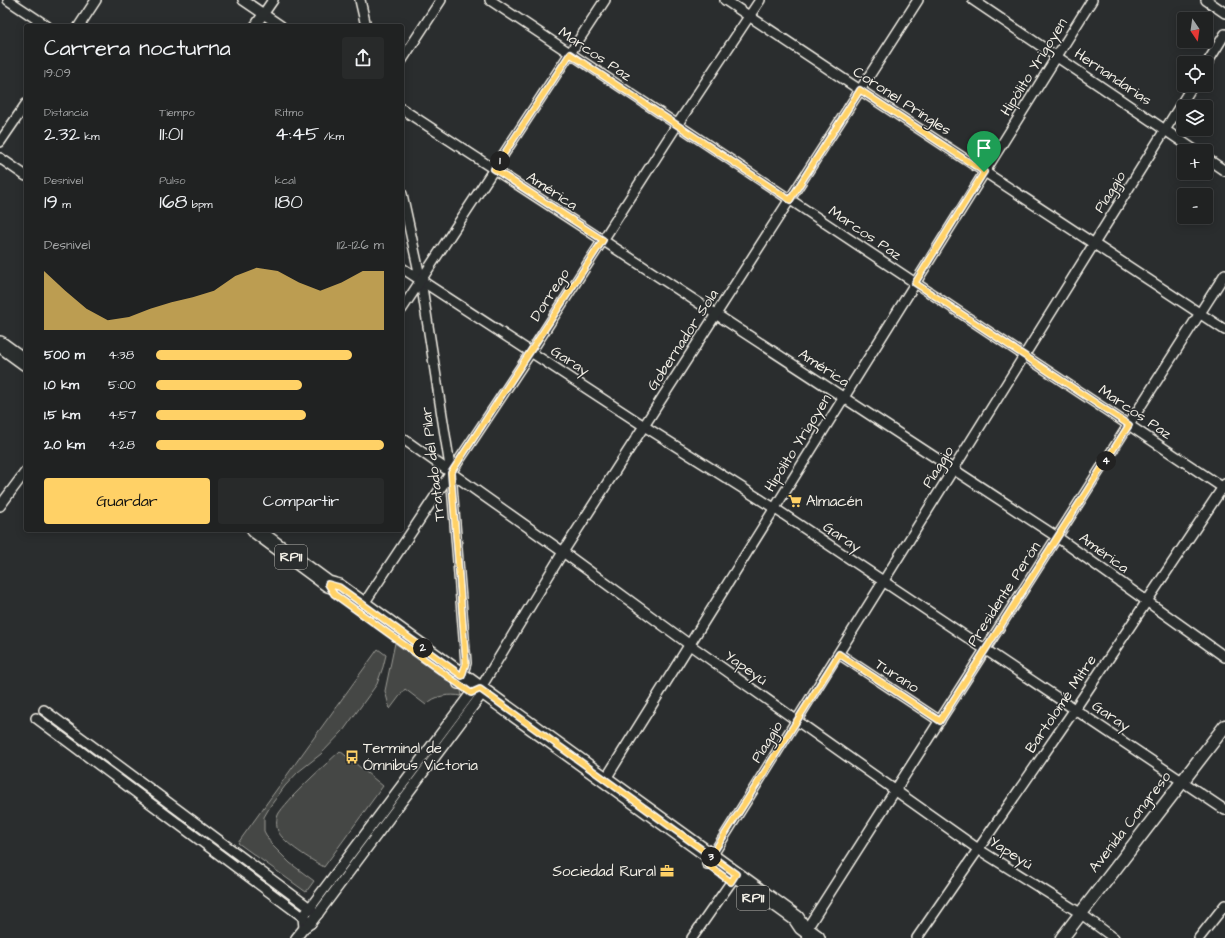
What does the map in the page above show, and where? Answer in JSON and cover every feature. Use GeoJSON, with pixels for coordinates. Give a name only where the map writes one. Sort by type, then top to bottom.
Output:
{"type":"FeatureCollection","features":[{"type":"Feature","properties":{"kind":"main road"},"geometry":{"type":"LineString","coordinates":[[0,344],[24,360]]}},
{"type":"Feature","properties":{"kind":"main road","name":"RP11"},"geometry":{"type":"LineString","coordinates":[[258,532],[328,584],[339,587],[476,693],[734,878],[796,918],[808,932]]}},
{"type":"Feature","properties":{"kind":"main road","name":"RP11"},"geometry":{"type":"LineString","coordinates":[[328,584],[334,594],[460,680]]}},
{"type":"Feature","properties":{"kind":"main road","name":"RP11"},"geometry":{"type":"LineString","coordinates":[[476,693],[605,780],[709,860]]}},
{"type":"Feature","properties":{"kind":"street"},"geometry":{"type":"LineString","coordinates":[[8,0],[44,24]]}},
{"type":"Feature","properties":{"kind":"street"},"geometry":{"type":"LineString","coordinates":[[80,24],[96,0]]}},
{"type":"Feature","properties":{"kind":"street"},"geometry":{"type":"LineString","coordinates":[[243,0],[278,24]]}},
{"type":"Feature","properties":{"kind":"street"},"geometry":{"type":"LineString","coordinates":[[256,24],[273,0]]}},
{"type":"Feature","properties":{"kind":"street"},"geometry":{"type":"LineString","coordinates":[[360,0],[366,24]]}},
{"type":"Feature","properties":{"kind":"street"},"geometry":{"type":"LineString","coordinates":[[404,57],[441,0]]}},
{"type":"Feature","properties":{"kind":"street","name":"Marcos Paz"},"geometry":{"type":"LineString","coordinates":[[490,0],[1024,356],[1224,486]]}},
{"type":"Feature","properties":{"kind":"street"},"geometry":{"type":"LineString","coordinates":[[404,306],[422,281],[605,0]]}},
{"type":"Feature","properties":{"kind":"street","name":"Coronel Pringles"},"geometry":{"type":"LineString","coordinates":[[725,0],[1225,330]]}},
{"type":"Feature","properties":{"kind":"street","name":"Dorrego"},"geometry":{"type":"LineString","coordinates":[[363,605],[531,352],[677,125],[760,0]]}},
{"type":"Feature","properties":{"kind":"street","name":"Gobernador Sola"},"geometry":{"type":"LineString","coordinates":[[476,693],[563,552],[918,0]]}},
{"type":"Feature","properties":{"kind":"street","name":"Hernandarias"},"geometry":{"type":"LineString","coordinates":[[973,0],[1186,144]]}},
{"type":"Feature","properties":{"kind":"street","name":"Hipólito Yrigoyen"},"geometry":{"type":"LineString","coordinates":[[605,780],[1092,0]]}},
{"type":"Feature","properties":{"kind":"street"},"geometry":{"type":"LineString","coordinates":[[1206,0],[1225,13]]}},
{"type":"Feature","properties":{"kind":"street"},"geometry":{"type":"LineString","coordinates":[[1212,56],[1225,34]]}},
{"type":"Feature","properties":{"kind":"street","name":"Piaggio"},"geometry":{"type":"LineString","coordinates":[[709,860],[1189,92]]}},
{"type":"Feature","properties":{"kind":"street"},"geometry":{"type":"LineString","coordinates":[[0,142],[24,107]]}},
{"type":"Feature","properties":{"kind":"street","name":"América"},"geometry":{"type":"LineString","coordinates":[[404,110],[1057,537],[1225,657]]}},
{"type":"Feature","properties":{"kind":"street"},"geometry":{"type":"LineString","coordinates":[[0,158],[24,175]]}},
{"type":"Feature","properties":{"kind":"street"},"geometry":{"type":"LineString","coordinates":[[1213,163],[1225,171]]}},
{"type":"Feature","properties":{"kind":"street","name":"Tratado del Pilar"},"geometry":{"type":"LineString","coordinates":[[404,203],[422,281],[451,473],[466,663],[460,680]]}},
{"type":"Feature","properties":{"kind":"street","name":"Garay"},"geometry":{"type":"LineString","coordinates":[[404,269],[644,426],[774,508],[1225,810]]}},
{"type":"Feature","properties":{"kind":"street","name":"Presidente Perón"},"geometry":{"type":"LineString","coordinates":[[808,932],[896,790],[1225,274]]}},
{"type":"Feature","properties":{"kind":"street","name":"Yapeyú"},"geometry":{"type":"LineString","coordinates":[[404,439],[563,552],[690,645],[978,849],[1080,913],[1114,938]]}},
{"type":"Feature","properties":{"kind":"street"},"geometry":{"type":"LineString","coordinates":[[0,506],[24,474]]}},
{"type":"Feature","properties":{"kind":"street","name":"Bartolomé Mitre"},"geometry":{"type":"LineString","coordinates":[[917,938],[1075,709],[1224,486]]}},
{"type":"Feature","properties":{"kind":"street","name":"Turano"},"geometry":{"type":"LineString","coordinates":[[839,654],[940,721]]}},
{"type":"Feature","properties":{"kind":"street"},"geometry":{"type":"LineString","coordinates":[[303,917],[476,693]]}},
{"type":"Feature","properties":{"kind":"street"},"geometry":{"type":"LineString","coordinates":[[296,938],[318,914],[476,693]]}},
{"type":"Feature","properties":{"kind":"street"},"geometry":{"type":"LineString","coordinates":[[44,710],[318,914]]}},
{"type":"Feature","properties":{"kind":"street"},"geometry":{"type":"LineString","coordinates":[[36,718],[303,917],[308,925]]}},
{"type":"Feature","properties":{"kind":"street"},"geometry":{"type":"LineString","coordinates":[[48,728],[55,718]]}},
{"type":"Feature","properties":{"kind":"street","name":"Avenida Congreso"},"geometry":{"type":"LineString","coordinates":[[1062,938],[1225,726]]}},
{"type":"Feature","properties":{"kind":"street"},"geometry":{"type":"LineString","coordinates":[[125,784],[132,775]]}},
{"type":"Feature","properties":{"kind":"street"},"geometry":{"type":"LineString","coordinates":[[231,864],[238,854]]}},
{"type":"Feature","properties":{"kind":"street"},"geometry":{"type":"LineString","coordinates":[[692,938],[734,878]]}},
{"type":"Feature","properties":{"kind":"street"},"geometry":{"type":"LineString","coordinates":[[1199,938],[1225,905]]}},
{"type":"Feature","properties":{"kind":"shaded area"},"geometry":{"type":"Polygon","coordinates":[[[395,643],[461,690],[462,696],[452,695],[438,697],[426,705],[405,689],[390,709],[385,691],[395,643]]]}},
{"type":"Feature","properties":{"kind":"shaded area"},"geometry":{"type":"Polygon","coordinates":[[[378,649],[386,655],[377,684],[343,731],[321,754],[298,772],[285,786],[264,817],[264,831],[271,844],[290,863],[314,881],[306,892],[238,843],[378,649]]]}},
{"type":"Feature","properties":{"kind":"shaded area"},"geometry":{"type":"Polygon","coordinates":[[[340,751],[383,786],[324,867],[299,851],[281,836],[278,831],[277,820],[279,813],[293,796],[340,751]]]}},
{"type":"Feature","properties":{"kind":"place","name":"Almacén"},"geometry":{"type":"Point","coordinates":[795,501]}},
{"type":"Feature","properties":{"kind":"place","name":"Terminal de Ómnibus Victoria"},"geometry":{"type":"Point","coordinates":[352,757]}},
{"type":"Feature","properties":{"kind":"place","name":"Sociedad Rural"},"geometry":{"type":"Point","coordinates":[667,871]}},
{"type":"Feature","properties":{"kind":"route"},"geometry":{"type":"LineString","coordinates":[[984,172],[860,90],[790,200],[570,54],[494,169],[603,240],[451,473],[466,663],[462,676],[339,587],[328,584],[334,594],[471,693],[480,689],[711,856],[736,874],[731,882],[707,864],[711,856],[839,654],[940,721],[1129,425],[915,283],[984,172]]}}]}
